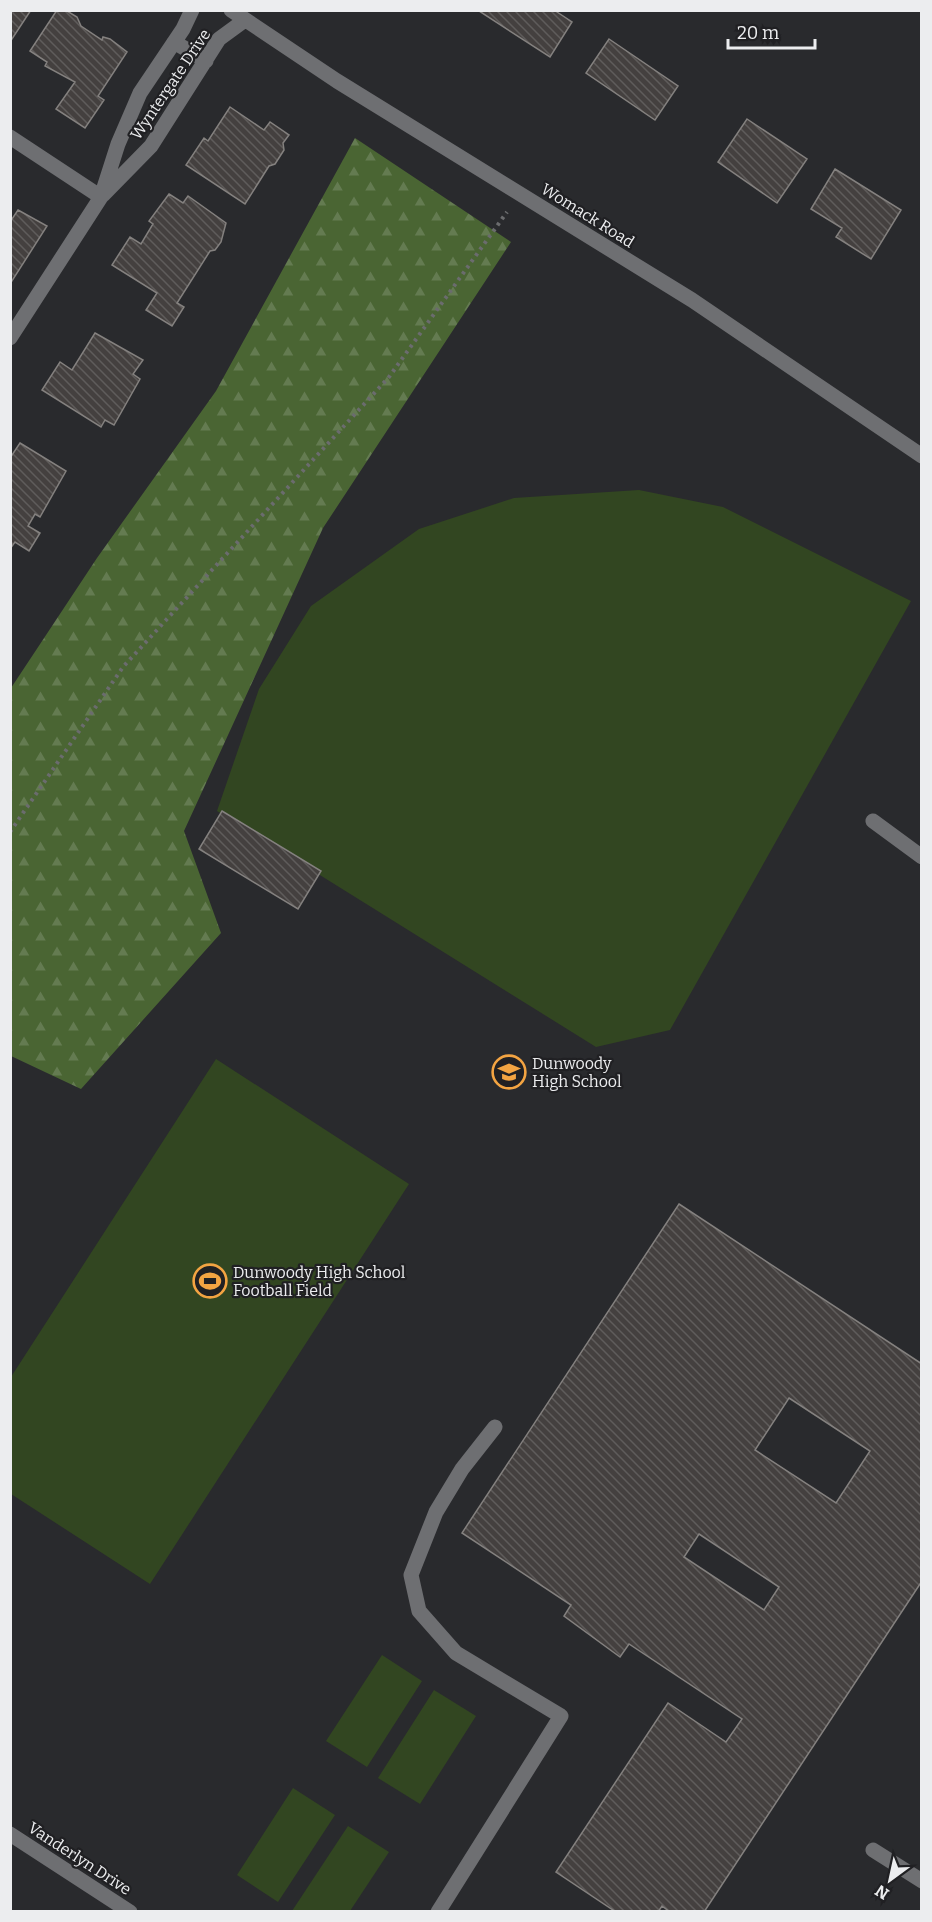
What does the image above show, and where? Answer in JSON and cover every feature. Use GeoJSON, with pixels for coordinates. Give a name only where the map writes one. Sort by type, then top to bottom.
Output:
{"type":"FeatureCollection","features":[{"type":"Feature","properties":{"kind":"street","name":"Wyntergate Drive"},"geometry":{"type":"LineString","coordinates":[[101,196],[118,144],[140,93],[192,10]]}},
{"type":"Feature","properties":{"kind":"street","name":"Womack Road"},"geometry":{"type":"LineString","coordinates":[[231,10],[337,81],[692,300],[921,456]]}},
{"type":"Feature","properties":{"kind":"street","name":"Wyntergate Drive"},"geometry":{"type":"LineString","coordinates":[[10,338],[101,196],[151,146],[219,39],[245,20]]}},
{"type":"Feature","properties":{"kind":"street"},"geometry":{"type":"LineString","coordinates":[[174,42],[206,61]]}},
{"type":"Feature","properties":{"kind":"street"},"geometry":{"type":"LineString","coordinates":[[10,137],[101,196]]}},
{"type":"Feature","properties":{"kind":"street"},"geometry":{"type":"LineString","coordinates":[[873,821],[921,857]]}},
{"type":"Feature","properties":{"kind":"street"},"geometry":{"type":"LineString","coordinates":[[438,1911],[561,1716],[456,1653],[419,1611],[411,1575],[436,1512],[462,1469],[495,1427]]}},
{"type":"Feature","properties":{"kind":"street","name":"Vanderlyn Drive"},"geometry":{"type":"LineString","coordinates":[[10,1834],[130,1911]]}},
{"type":"Feature","properties":{"kind":"street"},"geometry":{"type":"LineString","coordinates":[[873,1850],[921,1881]]}},
{"type":"Feature","properties":{"kind":"path"},"geometry":{"type":"LineString","coordinates":[[10,832],[123,667],[389,377],[519,194]]}},
{"type":"Feature","properties":{"kind":"green space"},"geometry":{"type":"Polygon","coordinates":[[[355,138],[511,242],[323,528],[184,831],[221,933],[81,1089],[11,1056],[11,688],[97,558],[216,391],[355,138]]]}},
{"type":"Feature","properties":{"kind":"green space"},"geometry":{"type":"Polygon","coordinates":[[[639,490],[723,507],[911,601],[670,1030],[596,1047],[217,811],[259,689],[311,606],[419,529],[514,498],[639,490]]]}},
{"type":"Feature","properties":{"kind":"green space","name":"Dunwoody High School Football Field"},"geometry":{"type":"Polygon","coordinates":[[[216,1059],[409,1184],[150,1584],[11,1494],[11,1377],[216,1059]]]}},
{"type":"Feature","properties":{"kind":"green space"},"geometry":{"type":"Polygon","coordinates":[[[382,1655],[422,1681],[367,1767],[326,1741],[382,1655]]]}},
{"type":"Feature","properties":{"kind":"green space"},"geometry":{"type":"Polygon","coordinates":[[[434,1690],[476,1716],[420,1804],[378,1778],[434,1690]]]}},
{"type":"Feature","properties":{"kind":"green space"},"geometry":{"type":"Polygon","coordinates":[[[293,1788],[335,1815],[278,1902],[237,1875],[293,1788]]]}},
{"type":"Feature","properties":{"kind":"green space"},"geometry":{"type":"Polygon","coordinates":[[[348,1826],[389,1852],[350,1911],[292,1911],[348,1826]]]}},
{"type":"Feature","properties":{"kind":"building"},"geometry":{"type":"Polygon","coordinates":[[[10,10],[31,10],[10,42],[10,10]]]}},
{"type":"Feature","properties":{"kind":"building"},"geometry":{"type":"Polygon","coordinates":[[[57,10],[67,11],[77,17],[81,26],[102,40],[103,37],[110,39],[127,52],[98,96],[104,100],[85,128],[56,109],[75,82],[45,66],[47,62],[30,51],[57,10]]]}},
{"type":"Feature","properties":{"kind":"building"},"geometry":{"type":"Polygon","coordinates":[[[554,10],[572,22],[550,57],[479,11],[554,10]]]}},
{"type":"Feature","properties":{"kind":"building"},"geometry":{"type":"Polygon","coordinates":[[[609,39],[678,86],[655,120],[586,73],[609,39]]]}},
{"type":"Feature","properties":{"kind":"building"},"geometry":{"type":"Polygon","coordinates":[[[230,107],[264,130],[270,122],[289,135],[283,143],[284,150],[275,164],[269,166],[245,204],[186,165],[204,138],[208,141],[230,107]]]}},
{"type":"Feature","properties":{"kind":"building"},"geometry":{"type":"Polygon","coordinates":[[[747,119],[807,159],[777,203],[718,162],[747,119]]]}},
{"type":"Feature","properties":{"kind":"building"},"geometry":{"type":"Polygon","coordinates":[[[835,169],[901,210],[871,259],[836,237],[842,228],[811,209],[835,169]]]}},
{"type":"Feature","properties":{"kind":"building"},"geometry":{"type":"Polygon","coordinates":[[[169,194],[183,203],[188,196],[226,223],[221,242],[215,250],[210,251],[177,303],[184,307],[172,326],[146,310],[157,293],[112,265],[130,237],[141,244],[153,224],[149,221],[169,194]]]}},
{"type":"Feature","properties":{"kind":"building"},"geometry":{"type":"Polygon","coordinates":[[[18,210],[47,226],[10,284],[10,222],[18,210]]]}},
{"type":"Feature","properties":{"kind":"building"},"geometry":{"type":"Polygon","coordinates":[[[95,333],[143,360],[133,374],[140,379],[114,425],[105,420],[101,427],[42,390],[60,362],[72,370],[95,333]]]}},
{"type":"Feature","properties":{"kind":"building"},"geometry":{"type":"Polygon","coordinates":[[[20,443],[66,471],[40,517],[35,514],[28,526],[40,533],[29,551],[15,542],[10,549],[10,458],[20,443]]]}},
{"type":"Feature","properties":{"kind":"building"},"geometry":{"type":"Polygon","coordinates":[[[222,811],[321,871],[298,909],[199,849],[222,811]]]}},
{"type":"Feature","properties":{"kind":"building"},"geometry":{"type":"Polygon","coordinates":[[[679,1204],[922,1364],[922,1581],[704,1912],[670,1912],[662,1906],[658,1912],[616,1912],[556,1872],[668,1703],[726,1742],[742,1719],[629,1644],[620,1657],[564,1616],[571,1605],[462,1533],[679,1204]],[[789,1398],[755,1450],[836,1503],[870,1451],[789,1398]],[[699,1534],[684,1557],[764,1610],[779,1587],[699,1534]]]}},
{"type":"Feature","properties":{"kind":"place","name":"Dunwoody High School"},"geometry":{"type":"Point","coordinates":[509,1072]}},
{"type":"Feature","properties":{"kind":"place","name":"Dunwoody High School Football Field"},"geometry":{"type":"Point","coordinates":[210,1281]}}]}
